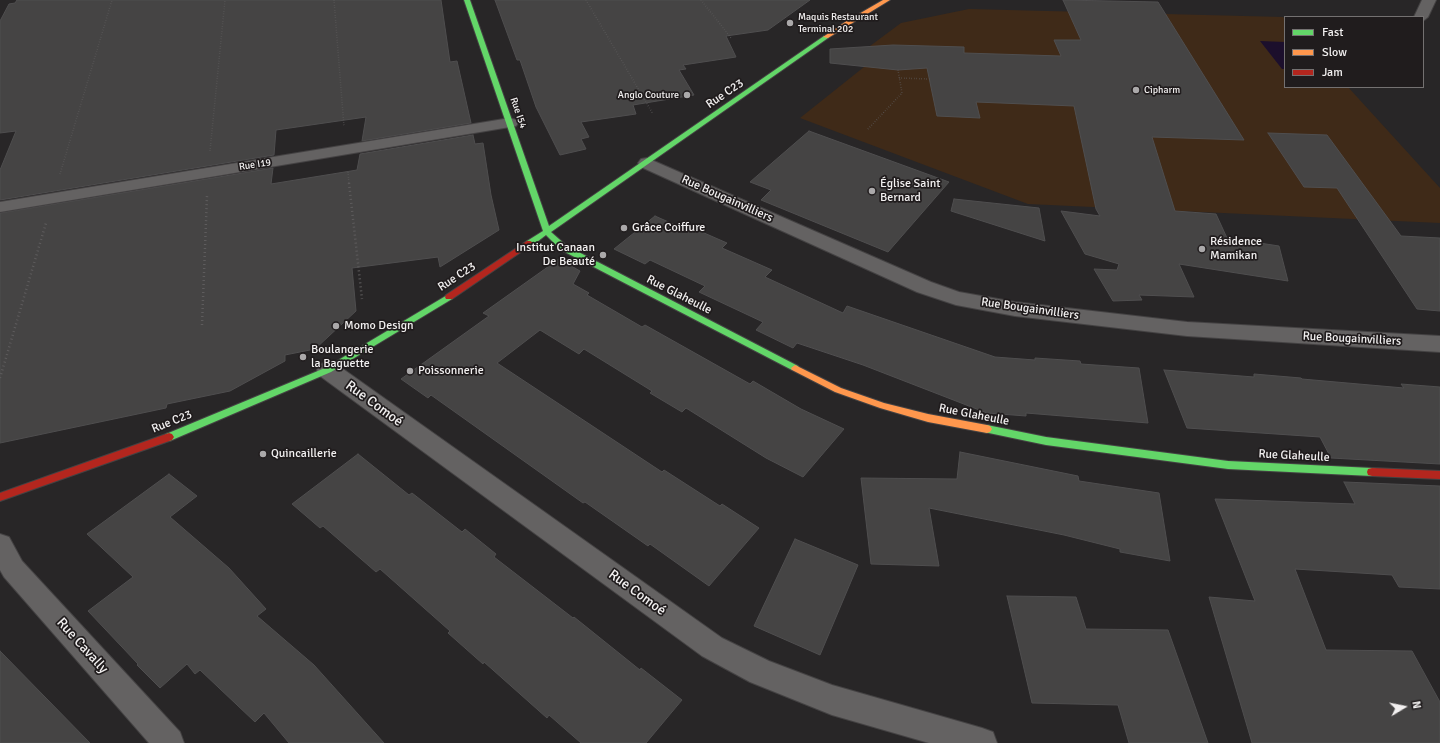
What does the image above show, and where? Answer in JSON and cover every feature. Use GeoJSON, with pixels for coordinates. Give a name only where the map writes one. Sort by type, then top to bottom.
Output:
{"type":"FeatureCollection","features":[{"type":"Feature","properties":{"kind":"street","name":"Rue I54"},"geometry":{"type":"LineString","coordinates":[[467,0],[547,232]]}},
{"type":"Feature","properties":{"kind":"street","name":"Rue C23"},"geometry":{"type":"LineString","coordinates":[[0,497],[180,433],[328,370],[455,293],[647,163],[846,23],[887,0]]}},
{"type":"Feature","properties":{"kind":"street"},"geometry":{"type":"LineString","coordinates":[[1421,16],[1429,0]]}},
{"type":"Feature","properties":{"kind":"street","name":"Rue I19"},"geometry":{"type":"LineString","coordinates":[[0,207],[510,123]]}},
{"type":"Feature","properties":{"kind":"street","name":"Rue Bougainvilliers"},"geometry":{"type":"LineString","coordinates":[[647,163],[924,287],[956,298],[1015,309],[1187,329],[1440,344]]}},
{"type":"Feature","properties":{"kind":"street","name":"Rue Glaheulle"},"geometry":{"type":"LineString","coordinates":[[547,232],[564,248],[838,390],[883,406],[928,418],[1046,441],[1228,465],[1440,475]]}},
{"type":"Feature","properties":{"kind":"street","name":"Rue Comoé"},"geometry":{"type":"LineString","coordinates":[[328,370],[712,647],[760,672],[832,700],[982,743]]}},
{"type":"Feature","properties":{"kind":"street","name":"Rue Cavally"},"geometry":{"type":"LineString","coordinates":[[0,545],[13,568],[169,743]]}},
{"type":"Feature","properties":{"kind":"path"},"geometry":{"type":"LineString","coordinates":[[586,0],[653,114]]}},
{"type":"Feature","properties":{"kind":"path"},"geometry":{"type":"LineString","coordinates":[[701,0],[731,38]]}},
{"type":"Feature","properties":{"kind":"path"},"geometry":{"type":"LineString","coordinates":[[868,128],[902,93],[898,70]]}},
{"type":"Feature","properties":{"kind":"path"},"geometry":{"type":"LineString","coordinates":[[900,78],[930,79]]}},
{"type":"Feature","properties":{"kind":"shaded area"},"geometry":{"type":"Polygon","coordinates":[[[969,9],[1283,17],[1284,88],[1349,88],[1440,188],[1440,223],[1028,204],[800,118],[864,67],[862,52],[901,23],[969,9]]]}},
{"type":"Feature","properties":{"kind":"shaded area"},"geometry":{"type":"Polygon","coordinates":[[[1260,41],[1284,42],[1284,69],[1282,69],[1260,41]]]}},
{"type":"Feature","properties":{"kind":"building"},"geometry":{"type":"Polygon","coordinates":[[[17,0],[441,0],[450,62],[457,61],[471,123],[362,141],[366,117],[276,130],[274,155],[0,200],[0,170],[16,131],[0,133],[0,21],[9,4],[15,3],[17,0]]]}},
{"type":"Feature","properties":{"kind":"building"},"geometry":{"type":"Polygon","coordinates":[[[495,0],[810,0],[768,30],[726,36],[736,57],[683,65],[686,69],[679,70],[694,95],[633,105],[636,114],[581,122],[589,137],[581,139],[586,149],[560,155],[536,107],[520,60],[517,60],[495,0]]]}},
{"type":"Feature","properties":{"kind":"building"},"geometry":{"type":"Polygon","coordinates":[[[1063,0],[1158,2],[1244,140],[1152,137],[1175,211],[1216,214],[1227,238],[1279,246],[1288,281],[1179,264],[1194,297],[1139,295],[1142,300],[1113,301],[1094,269],[1117,270],[1119,264],[1085,254],[1061,211],[1100,216],[1096,209],[1074,106],[976,102],[980,118],[937,116],[927,68],[898,70],[830,63],[830,49],[893,45],[964,47],[964,53],[1061,56],[1054,40],[1081,40],[1063,0]]]}},
{"type":"Feature","properties":{"kind":"building"},"geometry":{"type":"Polygon","coordinates":[[[809,131],[949,182],[888,252],[761,200],[771,190],[750,182],[809,131]]]}},
{"type":"Feature","properties":{"kind":"building"},"geometry":{"type":"Polygon","coordinates":[[[1268,133],[1327,135],[1401,236],[1440,238],[1440,311],[1417,309],[1337,188],[1304,187],[1268,133]]]}},
{"type":"Feature","properties":{"kind":"building"},"geometry":{"type":"Polygon","coordinates":[[[473,135],[475,144],[483,143],[491,195],[499,230],[440,267],[438,257],[352,268],[356,311],[315,349],[285,355],[285,361],[230,391],[167,404],[166,408],[0,443],[0,213],[273,168],[271,184],[357,170],[360,154],[473,135]]]}},
{"type":"Feature","properties":{"kind":"building"},"geometry":{"type":"Polygon","coordinates":[[[954,199],[1039,208],[1045,241],[951,211],[954,199]]]}},
{"type":"Feature","properties":{"kind":"building"},"geometry":{"type":"Polygon","coordinates":[[[655,216],[691,232],[695,229],[727,243],[722,248],[772,270],[765,277],[843,313],[847,306],[995,357],[1080,361],[1081,364],[1139,368],[1148,423],[1026,413],[1026,416],[987,413],[863,365],[797,343],[793,348],[756,330],[763,322],[699,292],[705,286],[650,260],[645,264],[614,249],[655,216]]]}},
{"type":"Feature","properties":{"kind":"building"},"geometry":{"type":"Polygon","coordinates":[[[559,259],[580,271],[573,284],[589,293],[587,295],[642,327],[645,325],[750,384],[753,381],[801,409],[844,429],[803,477],[766,458],[686,408],[682,412],[650,393],[652,391],[584,349],[579,354],[540,330],[497,363],[662,472],[664,470],[720,506],[722,504],[759,528],[709,586],[650,544],[648,546],[585,502],[583,503],[431,395],[428,398],[401,379],[489,316],[483,313],[559,259]]]}},
{"type":"Feature","properties":{"kind":"building"},"geometry":{"type":"Polygon","coordinates":[[[1164,370],[1254,377],[1254,374],[1404,388],[1401,384],[1440,387],[1440,464],[1331,458],[1320,437],[1187,428],[1164,370]]]}},
{"type":"Feature","properties":{"kind":"building"},"geometry":{"type":"Polygon","coordinates":[[[960,452],[1078,476],[1079,481],[1159,493],[1170,561],[1120,552],[1120,549],[1064,535],[929,508],[939,566],[871,564],[861,478],[957,479],[960,452]]]}},
{"type":"Feature","properties":{"kind":"building"},"geometry":{"type":"Polygon","coordinates":[[[358,454],[409,495],[412,493],[462,532],[465,529],[496,554],[494,557],[573,618],[574,617],[640,670],[641,668],[682,700],[646,743],[581,743],[549,715],[547,718],[484,662],[483,664],[448,633],[450,631],[380,569],[376,572],[323,526],[320,528],[292,504],[358,454]]]}},
{"type":"Feature","properties":{"kind":"building"},"geometry":{"type":"Polygon","coordinates":[[[169,474],[197,496],[170,517],[229,568],[266,609],[257,616],[314,665],[384,743],[289,743],[264,713],[255,722],[200,670],[195,674],[187,664],[160,688],[88,611],[133,577],[87,534],[169,474]]]}},
{"type":"Feature","properties":{"kind":"building"},"geometry":{"type":"Polygon","coordinates":[[[1344,482],[1440,486],[1440,589],[1399,587],[1392,575],[1295,569],[1326,650],[1412,651],[1440,702],[1440,743],[1252,743],[1209,597],[1255,601],[1215,499],[1355,504],[1344,482]]]}},
{"type":"Feature","properties":{"kind":"building"},"geometry":{"type":"Polygon","coordinates":[[[795,539],[858,565],[820,655],[754,626],[795,539]]]}},
{"type":"Feature","properties":{"kind":"building"},"geometry":{"type":"Polygon","coordinates":[[[1007,596],[1076,597],[1086,629],[1168,630],[1208,743],[1129,743],[1118,705],[1032,703],[1007,596]]]}},
{"type":"Feature","properties":{"kind":"building"},"geometry":{"type":"Polygon","coordinates":[[[0,651],[90,743],[0,743],[0,651]]]}},
{"type":"Feature","properties":{"kind":"traffic: fast"},"geometry":{"type":"LineString","coordinates":[[467,0],[547,232],[564,248],[795,368]]}},
{"type":"Feature","properties":{"kind":"traffic: fast"},"geometry":{"type":"LineString","coordinates":[[530,243],[826,37]]}},
{"type":"Feature","properties":{"kind":"traffic: fast"},"geometry":{"type":"LineString","coordinates":[[169,437],[328,370],[449,297]]}},
{"type":"Feature","properties":{"kind":"traffic: fast"},"geometry":{"type":"LineString","coordinates":[[987,429],[1046,441],[1228,465],[1372,472]]}},
{"type":"Feature","properties":{"kind":"traffic: slow"},"geometry":{"type":"LineString","coordinates":[[826,37],[887,0]]}},
{"type":"Feature","properties":{"kind":"traffic: slow"},"geometry":{"type":"LineString","coordinates":[[795,368],[838,390],[883,406],[928,418],[987,429]]}},
{"type":"Feature","properties":{"kind":"traffic: jam"},"geometry":{"type":"LineString","coordinates":[[449,297],[530,243]]}},
{"type":"Feature","properties":{"kind":"traffic: jam"},"geometry":{"type":"LineString","coordinates":[[0,497],[169,437]]}},
{"type":"Feature","properties":{"kind":"traffic: jam"},"geometry":{"type":"LineString","coordinates":[[1372,472],[1440,475]]}},
{"type":"Feature","properties":{"kind":"place","name":"Maquis Restaurant Terminal 202"},"geometry":{"type":"Point","coordinates":[790,23]}},
{"type":"Feature","properties":{"kind":"place","name":"Cipharm"},"geometry":{"type":"Point","coordinates":[1136,90]}},
{"type":"Feature","properties":{"kind":"place","name":"Anglo Couture"},"geometry":{"type":"Point","coordinates":[687,95]}},
{"type":"Feature","properties":{"kind":"place","name":"Église Saint Bernard"},"geometry":{"type":"Point","coordinates":[872,191]}},
{"type":"Feature","properties":{"kind":"place","name":"Grâce Coiffure"},"geometry":{"type":"Point","coordinates":[624,228]}},
{"type":"Feature","properties":{"kind":"place","name":"Résidence Mamikan"},"geometry":{"type":"Point","coordinates":[1202,249]}},
{"type":"Feature","properties":{"kind":"place","name":"Institut Canaan De Beauté"},"geometry":{"type":"Point","coordinates":[603,255]}},
{"type":"Feature","properties":{"kind":"place","name":"Momo Design"},"geometry":{"type":"Point","coordinates":[336,326]}},
{"type":"Feature","properties":{"kind":"place","name":"Boulangerie la Baguette"},"geometry":{"type":"Point","coordinates":[303,357]}},
{"type":"Feature","properties":{"kind":"place","name":"Poissonnerie"},"geometry":{"type":"Point","coordinates":[410,371]}},
{"type":"Feature","properties":{"kind":"place","name":"Quincaillerie"},"geometry":{"type":"Point","coordinates":[263,454]}}]}
